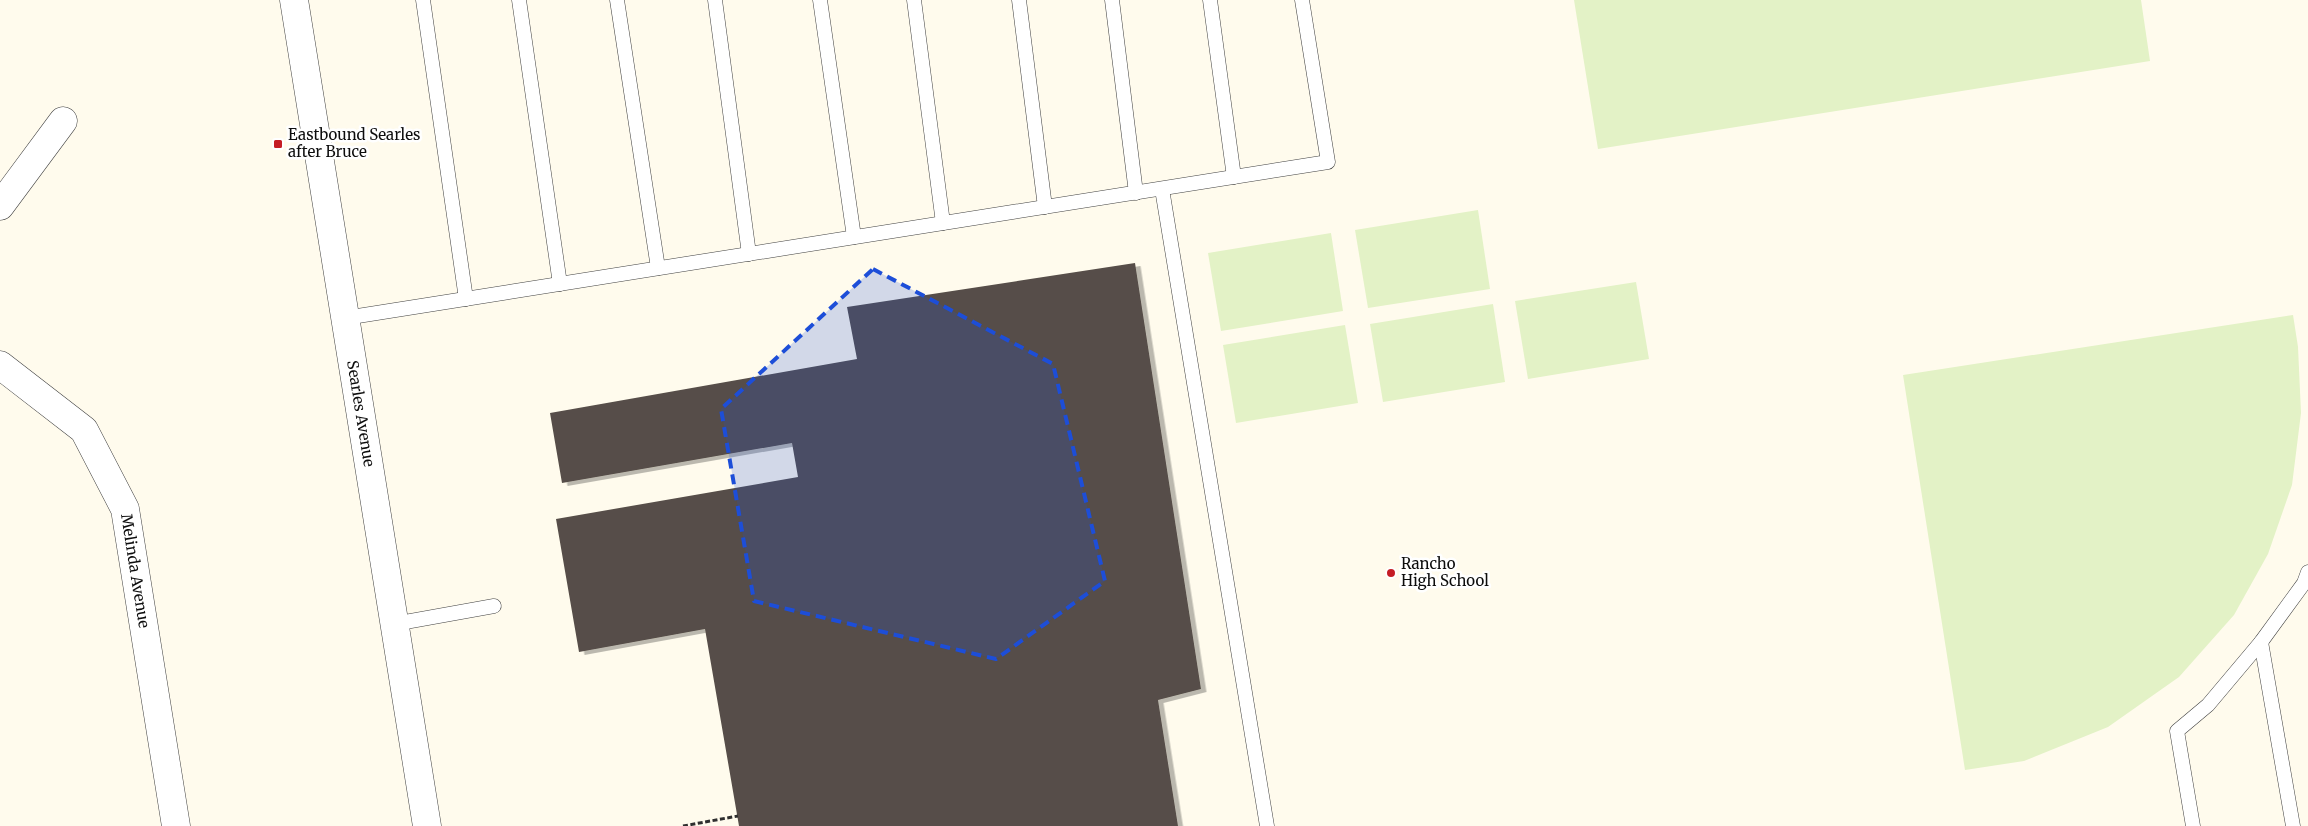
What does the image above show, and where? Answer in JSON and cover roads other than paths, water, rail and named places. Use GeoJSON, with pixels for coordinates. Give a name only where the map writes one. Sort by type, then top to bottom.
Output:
{"type":"FeatureCollection","features":[{"type":"Feature","properties":{"kind":"street","name":"Searles Avenue"},"geometry":{"type":"LineString","coordinates":[[294,0],[427,826]]}},
{"type":"Feature","properties":{"kind":"street"},"geometry":{"type":"LineString","coordinates":[[0,206],[63,121]]}},
{"type":"Feature","properties":{"kind":"street","name":"Melinda Avenue"},"geometry":{"type":"LineString","coordinates":[[0,365],[84,430],[125,509],[176,826]]}},
{"type":"Feature","properties":{"kind":"lane"},"geometry":{"type":"LineString","coordinates":[[423,0],[466,299]]}},
{"type":"Feature","properties":{"kind":"lane"},"geometry":{"type":"LineString","coordinates":[[519,0],[560,284]]}},
{"type":"Feature","properties":{"kind":"lane"},"geometry":{"type":"LineString","coordinates":[[617,0],[658,268]]}},
{"type":"Feature","properties":{"kind":"lane"},"geometry":{"type":"LineString","coordinates":[[715,0],[749,254]]}},
{"type":"Feature","properties":{"kind":"lane"},"geometry":{"type":"LineString","coordinates":[[820,0],[854,237]]}},
{"type":"Feature","properties":{"kind":"lane"},"geometry":{"type":"LineString","coordinates":[[914,0],[943,223]]}},
{"type":"Feature","properties":{"kind":"lane"},"geometry":{"type":"LineString","coordinates":[[1018,0],[1045,207]]}},
{"type":"Feature","properties":{"kind":"lane"},"geometry":{"type":"LineString","coordinates":[[1112,0],[1136,193]]}},
{"type":"Feature","properties":{"kind":"lane"},"geometry":{"type":"LineString","coordinates":[[1210,0],[1234,177]]}},
{"type":"Feature","properties":{"kind":"lane"},"geometry":{"type":"LineString","coordinates":[[345,318],[1328,162],[1302,0]]}},
{"type":"Feature","properties":{"kind":"lane"},"geometry":{"type":"LineString","coordinates":[[1162,189],[1267,826]]}},
{"type":"Feature","properties":{"kind":"lane"},"geometry":{"type":"LineString","coordinates":[[2193,826],[2177,731],[2208,705],[2261,642],[2304,582],[2308,572]]}},
{"type":"Feature","properties":{"kind":"lane"},"geometry":{"type":"LineString","coordinates":[[394,624],[494,606]]}},
{"type":"Feature","properties":{"kind":"lane"},"geometry":{"type":"LineString","coordinates":[[2261,642],[2293,826]]}},
{"type":"Feature","properties":{"kind":"place","name":"Eastbound Searles after Bruce"},"geometry":{"type":"Point","coordinates":[278,144]}},
{"type":"Feature","properties":{"kind":"place","name":"Rancho High School"},"geometry":{"type":"Point","coordinates":[1391,573]}}]}
